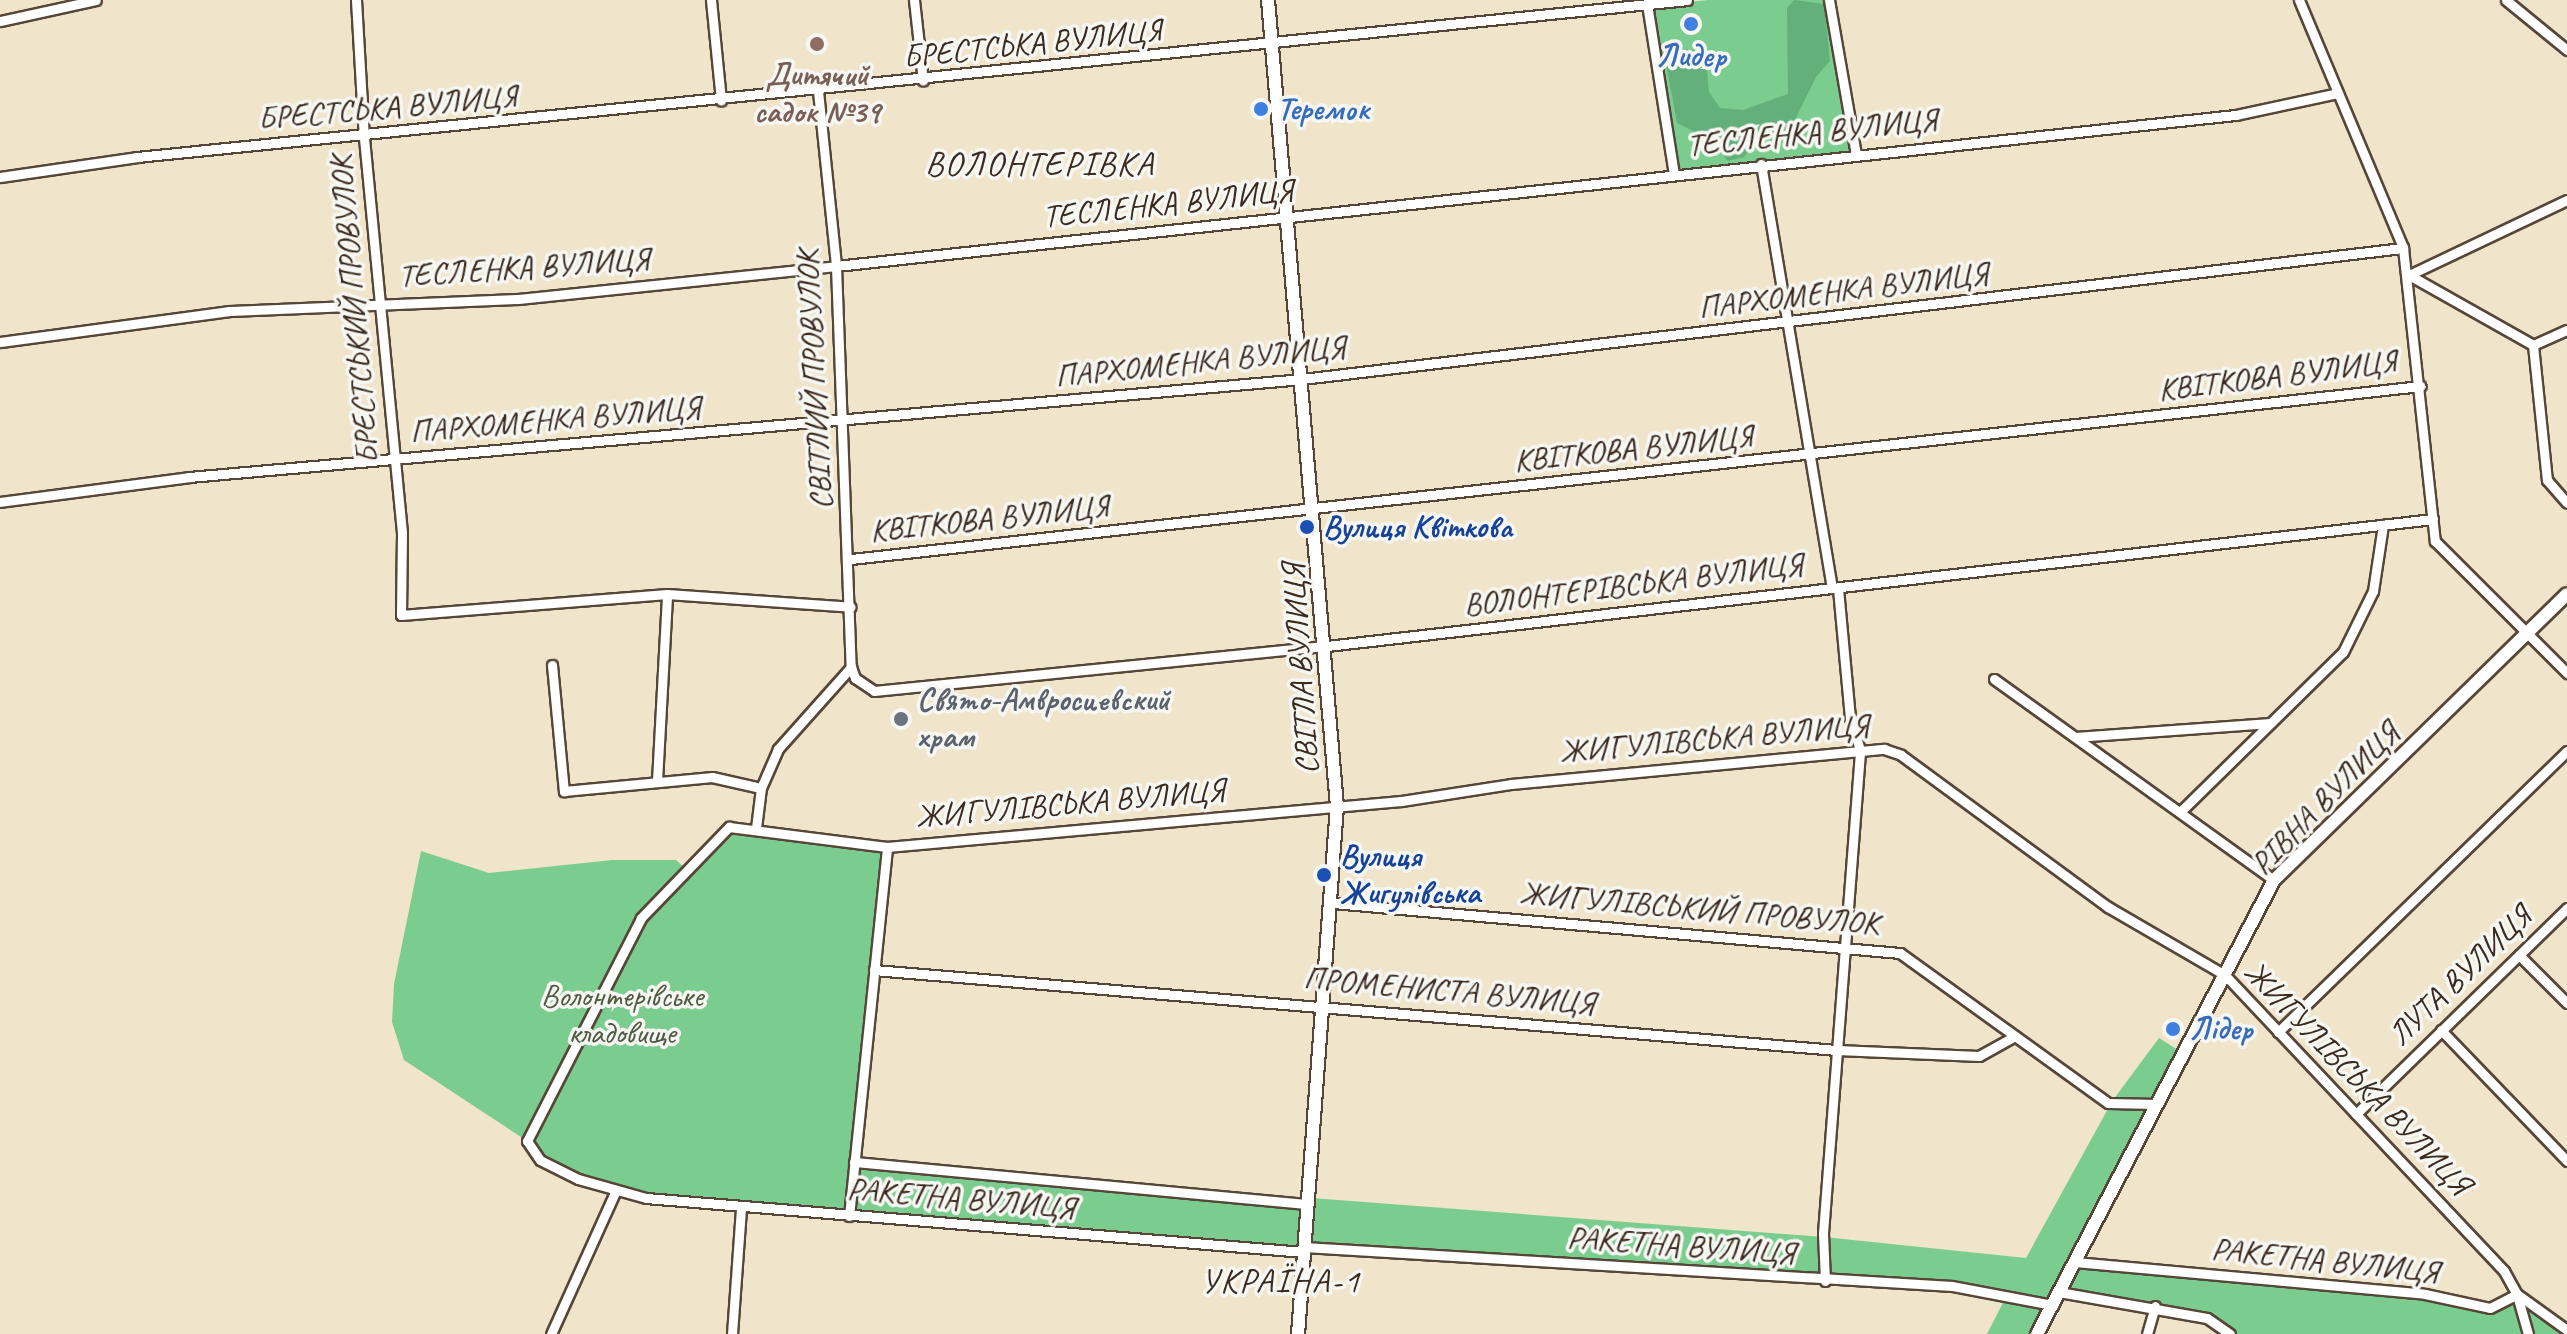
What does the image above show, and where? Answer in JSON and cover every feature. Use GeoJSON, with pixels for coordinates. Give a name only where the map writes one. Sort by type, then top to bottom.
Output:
{"type":"FeatureCollection","features":[{"type":"Feature","properties":{"kind":"street"},"geometry":{"type":"LineString","coordinates":[[0,21],[96,0]]}},
{"type":"Feature","properties":{"kind":"street","name":"БРЕСТСЬКИЙ ПРОВУЛОК"},"geometry":{"type":"LineString","coordinates":[[356,0],[364,138],[402,533],[401,615],[667,594]]}},
{"type":"Feature","properties":{"kind":"street"},"geometry":{"type":"LineString","coordinates":[[711,0],[721,101]]}},
{"type":"Feature","properties":{"kind":"street"},"geometry":{"type":"LineString","coordinates":[[914,0],[923,81]]}},
{"type":"Feature","properties":{"kind":"street","name":"СВІТЛА ВУЛИЦЯ"},"geometry":{"type":"LineString","coordinates":[[1268,0],[1327,646],[1337,806],[1333,903],[1298,1334]]}},
{"type":"Feature","properties":{"kind":"street","name":"БРЕСТСЬКА ВУЛИЦЯ"},"geometry":{"type":"LineString","coordinates":[[0,177],[137,157],[364,138],[1272,46],[1687,0]]}},
{"type":"Feature","properties":{"kind":"street"},"geometry":{"type":"LineString","coordinates":[[1829,0],[1856,154]]}},
{"type":"Feature","properties":{"kind":"street"},"geometry":{"type":"LineString","coordinates":[[2299,0],[2403,248],[2409,275],[2435,541],[2567,673]]}},
{"type":"Feature","properties":{"kind":"street"},"geometry":{"type":"LineString","coordinates":[[2506,0],[2567,50]]}},
{"type":"Feature","properties":{"kind":"street"},"geometry":{"type":"LineString","coordinates":[[1647,4],[1674,174]]}},
{"type":"Feature","properties":{"kind":"street","name":"СВІТЛИЙ ПРОВУЛОК"},"geometry":{"type":"LineString","coordinates":[[818,91],[836,266],[851,559],[851,667]]}},
{"type":"Feature","properties":{"kind":"street","name":"ТЕСЛЕНКА ВУЛИЦЯ"},"geometry":{"type":"LineString","coordinates":[[0,342],[229,311],[518,299],[1288,218],[1761,164],[2236,115],[2338,93]]}},
{"type":"Feature","properties":{"kind":"street"},"geometry":{"type":"LineString","coordinates":[[1761,164],[1806,456],[1835,588],[1850,718],[1860,750],[1823,1233],[1825,1281]]}},
{"type":"Feature","properties":{"kind":"street"},"geometry":{"type":"LineString","coordinates":[[2409,275],[2567,200]]}},
{"type":"Feature","properties":{"kind":"street","name":"ПАРХОМЕНКА ВУЛИЦЯ"},"geometry":{"type":"LineString","coordinates":[[0,502],[189,477],[1302,379],[1786,325],[2403,248]]}},
{"type":"Feature","properties":{"kind":"street"},"geometry":{"type":"LineString","coordinates":[[2409,275],[2533,345]]}},
{"type":"Feature","properties":{"kind":"street"},"geometry":{"type":"LineString","coordinates":[[2533,345],[2567,330]]}},
{"type":"Feature","properties":{"kind":"street"},"geometry":{"type":"LineString","coordinates":[[2533,345],[2547,480],[2567,503]]}},
{"type":"Feature","properties":{"kind":"street","name":"КВІТКОВА ВУЛИЦЯ"},"geometry":{"type":"LineString","coordinates":[[851,559],[1314,511],[2420,386]]}},
{"type":"Feature","properties":{"kind":"street","name":"ВОЛОНТЕРІВСЬКА ВУЛИЦЯ"},"geometry":{"type":"LineString","coordinates":[[851,667],[862,685],[885,693],[1327,646],[2433,519]]}},
{"type":"Feature","properties":{"kind":"street"},"geometry":{"type":"LineString","coordinates":[[2180,812],[2343,652],[2360,623],[2378,569],[2383,525]]}},
{"type":"Feature","properties":{"kind":"street"},"geometry":{"type":"LineString","coordinates":[[657,781],[667,594],[851,607]]}},
{"type":"Feature","properties":{"kind":"street","name":"РІВНА ВУЛИЦЯ"},"geometry":{"type":"LineString","coordinates":[[2037,1334],[2274,880],[2567,594]]}},
{"type":"Feature","properties":{"kind":"street"},"geometry":{"type":"LineString","coordinates":[[552,665],[564,791],[712,777],[761,788]]}},
{"type":"Feature","properties":{"kind":"street"},"geometry":{"type":"LineString","coordinates":[[756,828],[761,788],[786,736],[851,667]]}},
{"type":"Feature","properties":{"kind":"street"},"geometry":{"type":"LineString","coordinates":[[1994,679],[2274,880]]}},
{"type":"Feature","properties":{"kind":"street"},"geometry":{"type":"LineString","coordinates":[[2075,737],[2270,723]]}},
{"type":"Feature","properties":{"kind":"street","name":"ЖИГУЛІВСЬКА ВУЛИЦЯ"},"geometry":{"type":"LineString","coordinates":[[756,828],[887,847],[1337,806],[1860,750],[1901,755],[2108,907],[2225,975],[2504,1271],[2517,1294],[2567,1330]]}},
{"type":"Feature","properties":{"kind":"street"},"geometry":{"type":"LineString","coordinates":[[2278,1032],[2567,751]]}},
{"type":"Feature","properties":{"kind":"street","name":"РАКЕТНА ВУЛИЦЯ"},"geometry":{"type":"LineString","coordinates":[[756,828],[737,826],[722,832],[641,918],[527,1141],[540,1160],[615,1192],[741,1207],[1304,1250],[1952,1286],[2053,1305]]}},
{"type":"Feature","properties":{"kind":"street"},"geometry":{"type":"LineString","coordinates":[[849,1216],[887,847]]}},
{"type":"Feature","properties":{"kind":"street","name":"ЖИГУЛІВСЬКИЙ ПРОВУЛОК"},"geometry":{"type":"LineString","coordinates":[[1333,903],[1900,953],[2108,1103],[2158,1104]]}},
{"type":"Feature","properties":{"kind":"street","name":"ЛУТА ВУЛИЦЯ"},"geometry":{"type":"LineString","coordinates":[[2356,1114],[2567,908]]}},
{"type":"Feature","properties":{"kind":"street"},"geometry":{"type":"LineString","coordinates":[[2519,955],[2567,1003]]}},
{"type":"Feature","properties":{"kind":"street","name":"ПРОМЕНИСТА ВУЛИЦЯ"},"geometry":{"type":"LineString","coordinates":[[874,970],[1837,1050],[1979,1056],[2015,1036]]}},
{"type":"Feature","properties":{"kind":"street"},"geometry":{"type":"LineString","coordinates":[[2441,1030],[2567,1161]]}},
{"type":"Feature","properties":{"kind":"street","name":"РАКЕТНА ВУЛИЦЯ"},"geometry":{"type":"LineString","coordinates":[[854,1162],[1307,1204]]}},
{"type":"Feature","properties":{"kind":"street"},"geometry":{"type":"LineString","coordinates":[[551,1334],[615,1192]]}},
{"type":"Feature","properties":{"kind":"street"},"geometry":{"type":"LineString","coordinates":[[732,1334],[741,1207]]}},
{"type":"Feature","properties":{"kind":"street","name":"РАКЕТНА ВУЛИЦЯ"},"geometry":{"type":"LineString","coordinates":[[2075,1262],[2425,1294],[2490,1308],[2517,1294]]}},
{"type":"Feature","properties":{"kind":"street"},"geometry":{"type":"LineString","coordinates":[[2059,1292],[2155,1306],[2207,1318],[2230,1334]]}},
{"type":"Feature","properties":{"kind":"street"},"geometry":{"type":"LineString","coordinates":[[2517,1294],[2528,1334]]}},
{"type":"Feature","properties":{"kind":"street"},"geometry":{"type":"LineString","coordinates":[[2147,1334],[2155,1306]]}},
{"type":"Feature","properties":{"kind":"street"},"geometry":{"type":"LineString","coordinates":[[2547,1316],[2567,1321]]}},
{"type":"Feature","properties":{"kind":"green space"},"geometry":{"type":"Polygon","coordinates":[[[1708,0],[1827,0],[1853,152],[1676,172],[1650,6],[1708,0]]]}},
{"type":"Feature","properties":{"kind":"green space"},"geometry":{"type":"Polygon","coordinates":[[[1794,0],[1824,4],[1830,61],[1816,77],[1788,134],[1755,141],[1744,157],[1728,161],[1711,140],[1677,123],[1666,63],[1684,49],[1705,52],[1709,92],[1720,108],[1743,110],[1788,94],[1787,8],[1794,0]]]}},
{"type":"Feature","properties":{"kind":"green space","name":"Волонтерівське кладовище"},"geometry":{"type":"Polygon","coordinates":[[[729,827],[887,847],[854,1164],[1310,1208],[1311,1198],[1824,1237],[2026,1258],[2110,1105],[2153,1106],[2071,1264],[2422,1298],[2491,1312],[2517,1299],[2567,1324],[2567,1334],[2236,1334],[2208,1314],[2059,1289],[2035,1334],[1987,1334],[2009,1291],[1953,1283],[1301,1249],[615,1192],[540,1160],[527,1141],[404,1060],[392,1022],[394,984],[421,851],[489,873],[612,860],[676,860],[687,870],[729,827]]]}},
{"type":"Feature","properties":{"kind":"green space"},"geometry":{"type":"Polygon","coordinates":[[[2159,1038],[2181,1052],[2155,1101],[2113,1100],[2159,1038]]]}},
{"type":"Feature","properties":{"kind":"place","name":"Лидер"},"geometry":{"type":"Point","coordinates":[1691,24]}},
{"type":"Feature","properties":{"kind":"place","name":"Дитячий садок №39"},"geometry":{"type":"Point","coordinates":[817,44]}},
{"type":"Feature","properties":{"kind":"place","name":"Теремок"},"geometry":{"type":"Point","coordinates":[1261,109]}},
{"type":"Feature","properties":{"kind":"place","name":"Вулиця Квіткова"},"geometry":{"type":"Point","coordinates":[1307,527]}},
{"type":"Feature","properties":{"kind":"place","name":"Свято-Амвросиевский храм"},"geometry":{"type":"Point","coordinates":[901,719]}},
{"type":"Feature","properties":{"kind":"place","name":"Вулиця Жигулівська"},"geometry":{"type":"Point","coordinates":[1324,875]}},
{"type":"Feature","properties":{"kind":"place","name":"Лідер"},"geometry":{"type":"Point","coordinates":[2173,1029]}},
{"type":"Feature","properties":{"kind":"district","name":"ВОЛОНТЕРІВКА"},"geometry":{"type":"Point","coordinates":[1040,164]}},
{"type":"Feature","properties":{"kind":"district","name":"УКРАЇНА-1"},"geometry":{"type":"Point","coordinates":[1281,1281]}}]}
